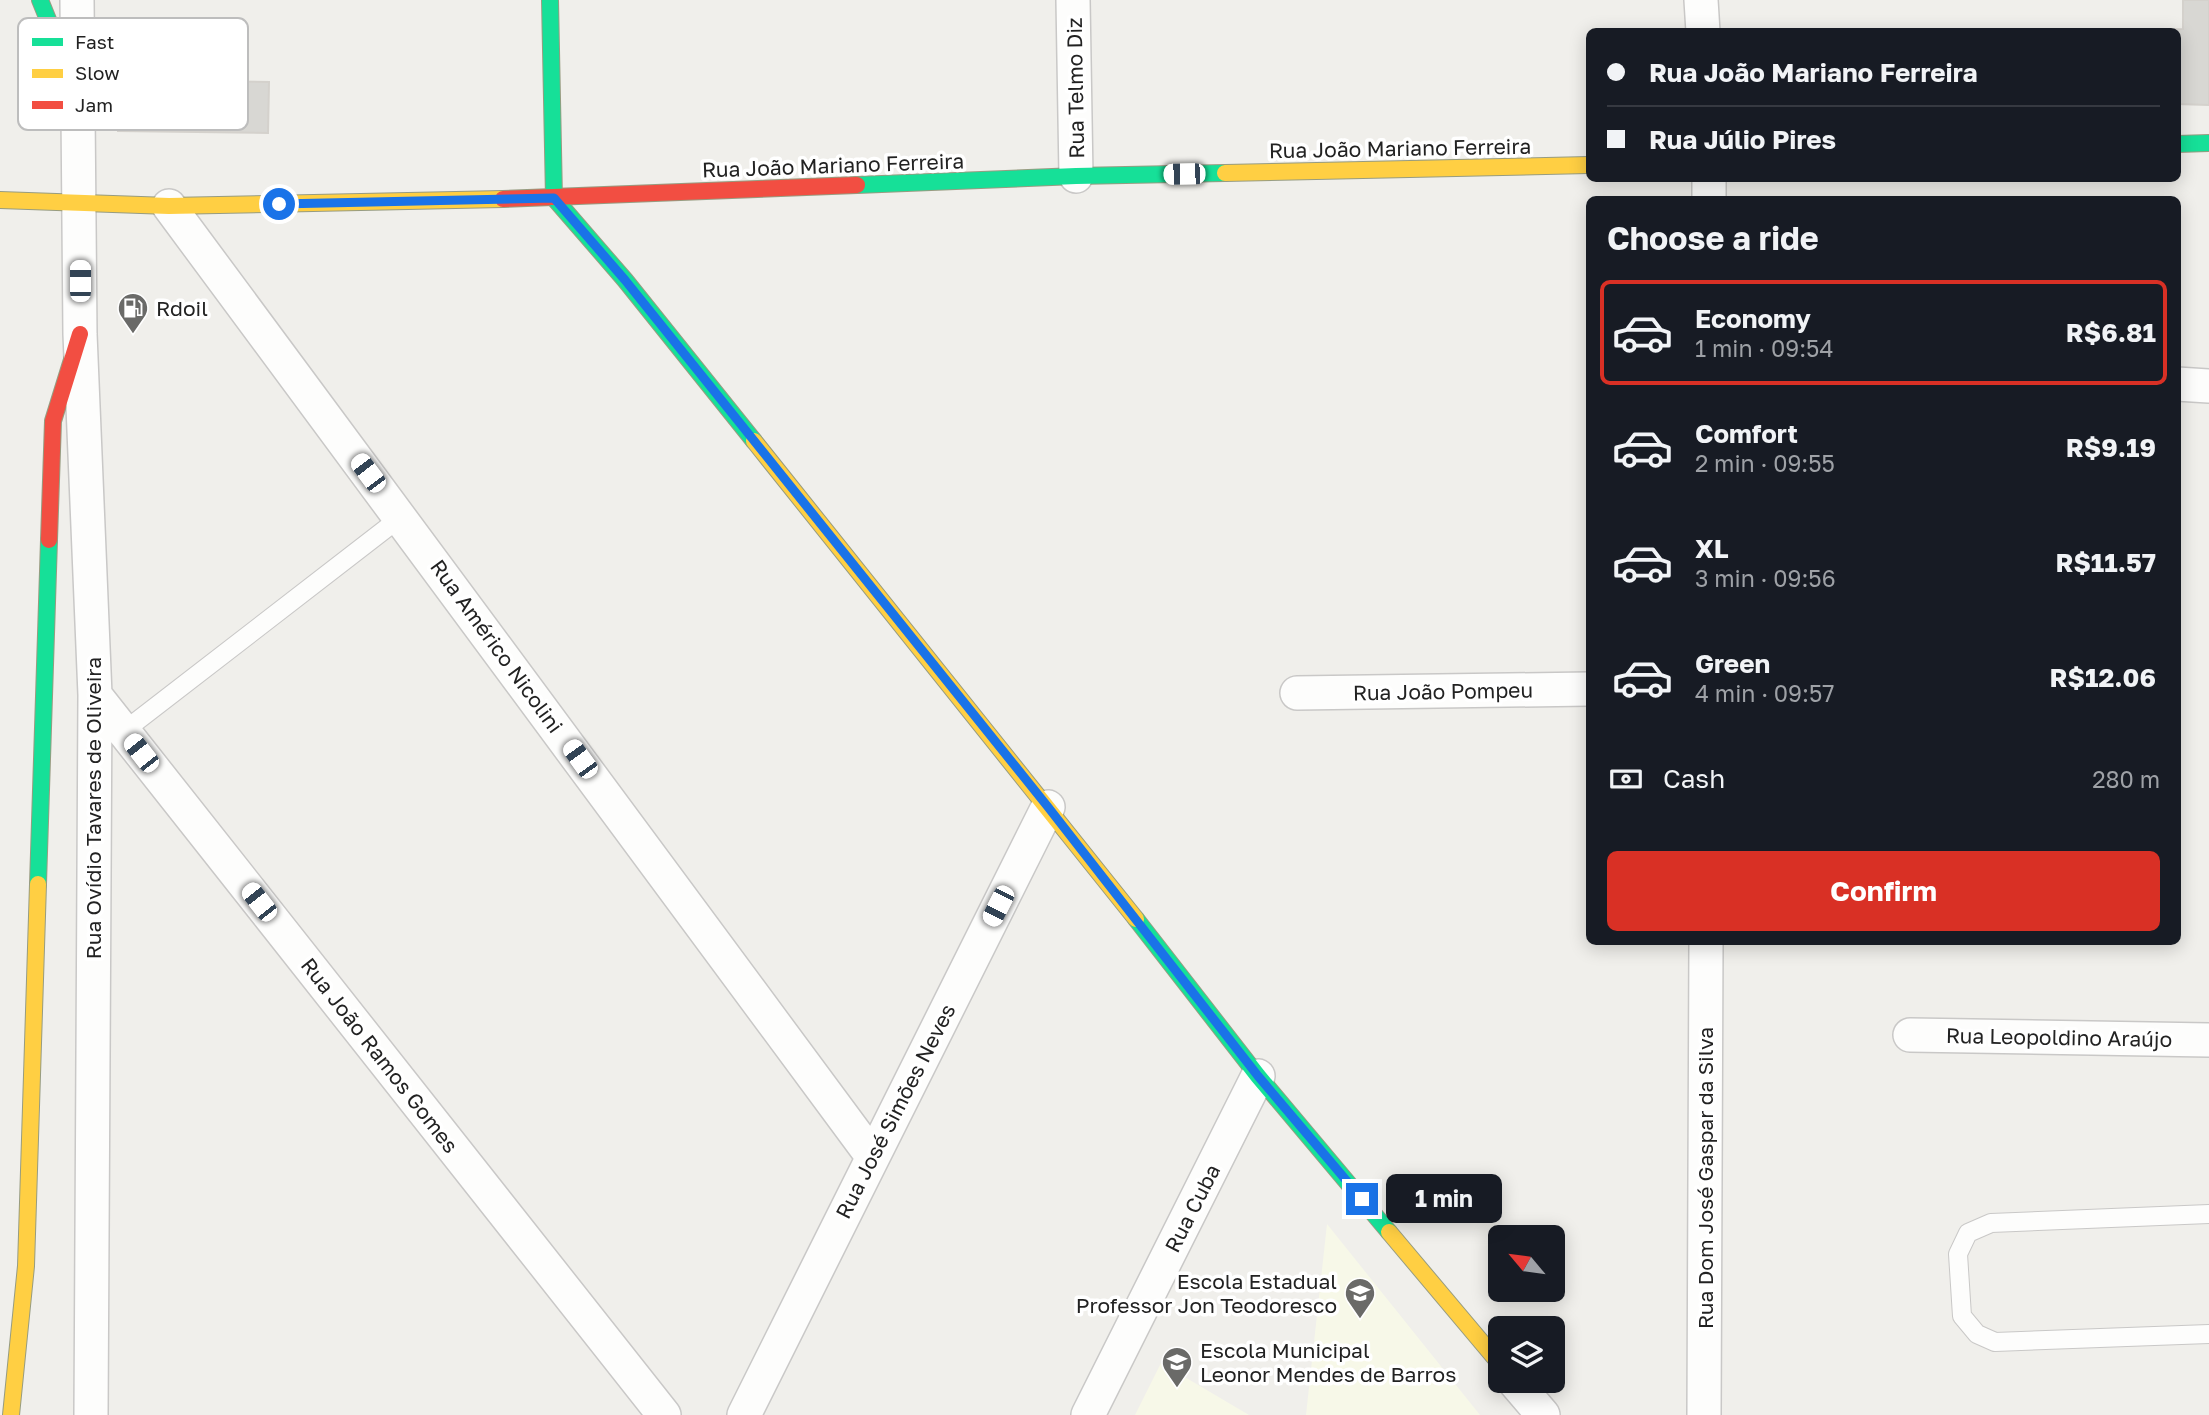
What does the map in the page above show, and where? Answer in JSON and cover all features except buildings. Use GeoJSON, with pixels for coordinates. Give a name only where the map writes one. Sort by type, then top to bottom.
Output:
{"type":"FeatureCollection","features":[{"type":"Feature","properties":{"kind":"main road"},"geometry":{"type":"LineString","coordinates":[[40,0],[47,18]]}},
{"type":"Feature","properties":{"kind":"main road"},"geometry":{"type":"LineString","coordinates":[[550,0],[554,198],[625,280],[1048,807],[1258,1076],[1488,1350]]}},
{"type":"Feature","properties":{"kind":"main road"},"geometry":{"type":"LineString","coordinates":[[2181,144],[2209,143]]}},
{"type":"Feature","properties":{"kind":"main road","name":"Rua João Mariano Ferreira"},"geometry":{"type":"LineString","coordinates":[[0,201],[169,206],[554,198],[1076,176],[1586,165]]}},
{"type":"Feature","properties":{"kind":"main road"},"geometry":{"type":"LineString","coordinates":[[10,1415],[26,1266],[52,421],[80,334]]}},
{"type":"Feature","properties":{"kind":"street","name":"Rua Ovídio Tavares de Oliveira"},"geometry":{"type":"LineString","coordinates":[[77,0],[77,18]]}},
{"type":"Feature","properties":{"kind":"street","name":"Rua Telmo Diz"},"geometry":{"type":"LineString","coordinates":[[1073,0],[1076,176]]}},
{"type":"Feature","properties":{"kind":"street"},"geometry":{"type":"LineString","coordinates":[[1701,0],[1703,28]]}},
{"type":"Feature","properties":{"kind":"street","name":"Rua Ovídio Tavares de Oliveira"},"geometry":{"type":"LineString","coordinates":[[77,130],[80,334],[95,695],[95,1411]]}},
{"type":"Feature","properties":{"kind":"street","name":"Rua Américo Nicolini"},"geometry":{"type":"LineString","coordinates":[[169,206],[872,1156]]}},
{"type":"Feature","properties":{"kind":"street"},"geometry":{"type":"LineString","coordinates":[[2181,384],[2209,386]]}},
{"type":"Feature","properties":{"kind":"street","name":"Rua João Pompeu"},"geometry":{"type":"LineString","coordinates":[[1297,693],[1586,689]]}},
{"type":"Feature","properties":{"kind":"street","name":"Rua João Ramos Gomes"},"geometry":{"type":"LineString","coordinates":[[95,695],[664,1415]]}},
{"type":"Feature","properties":{"kind":"street","name":"Rua José Simões Neves"},"geometry":{"type":"LineString","coordinates":[[744,1415],[1048,807]]}},
{"type":"Feature","properties":{"kind":"street","name":"Rua Dom José Gaspar da Silva"},"geometry":{"type":"LineString","coordinates":[[1704,1415],[1706,945]]}},
{"type":"Feature","properties":{"kind":"street","name":"Rua Leopoldino Araújo"},"geometry":{"type":"LineString","coordinates":[[1910,1035],[2209,1040]]}},
{"type":"Feature","properties":{"kind":"street","name":"Rua Cuba"},"geometry":{"type":"LineString","coordinates":[[1088,1415],[1258,1076]]}},
{"type":"Feature","properties":{"kind":"street"},"geometry":{"type":"LineString","coordinates":[[1524,1393],[1543,1415]]}},
{"type":"Feature","properties":{"kind":"lane"},"geometry":{"type":"LineString","coordinates":[[124,731],[401,517]]}},
{"type":"Feature","properties":{"kind":"lane"},"geometry":{"type":"LineString","coordinates":[[2209,1214],[1991,1223],[1968,1233],[1958,1254],[1962,1316],[1977,1334],[1995,1342],[2209,1335]]}},
{"type":"Feature","properties":{"kind":"shaded area","name":"Escola Estadual Professor Jon Teodoresco"},"geometry":{"type":"Polygon","coordinates":[[[1327,1224],[1480,1415],[1306,1415],[1327,1224]]]}},
{"type":"Feature","properties":{"kind":"shaded area","name":"Escola Municipal Leonor Mendes de Barros"},"geometry":{"type":"Polygon","coordinates":[[[1161,1363],[1249,1415],[1135,1415],[1161,1363]]]}},
{"type":"Feature","properties":{"kind":"traffic: fast"},"geometry":{"type":"LineString","coordinates":[[40,0],[47,18]]}},
{"type":"Feature","properties":{"kind":"traffic: fast"},"geometry":{"type":"LineString","coordinates":[[550,0],[554,198],[625,280],[754,441]]}},
{"type":"Feature","properties":{"kind":"traffic: fast"},"geometry":{"type":"LineString","coordinates":[[2181,144],[2209,143]]}},
{"type":"Feature","properties":{"kind":"traffic: fast"},"geometry":{"type":"LineString","coordinates":[[857,185],[1225,173]]}},
{"type":"Feature","properties":{"kind":"traffic: fast"},"geometry":{"type":"LineString","coordinates":[[38,884],[49,540]]}},
{"type":"Feature","properties":{"kind":"traffic: fast"},"geometry":{"type":"LineString","coordinates":[[1136,919],[1258,1076],[1389,1232]]}},
{"type":"Feature","properties":{"kind":"traffic: slow"},"geometry":{"type":"LineString","coordinates":[[1225,173],[1586,165]]}},
{"type":"Feature","properties":{"kind":"traffic: slow"},"geometry":{"type":"LineString","coordinates":[[0,200],[169,206],[503,199]]}},
{"type":"Feature","properties":{"kind":"traffic: slow"},"geometry":{"type":"LineString","coordinates":[[754,441],[1136,919]]}},
{"type":"Feature","properties":{"kind":"traffic: slow"},"geometry":{"type":"LineString","coordinates":[[11,1415],[26,1266],[38,884]]}},
{"type":"Feature","properties":{"kind":"traffic: slow"},"geometry":{"type":"LineString","coordinates":[[1389,1232],[1488,1350]]}},
{"type":"Feature","properties":{"kind":"traffic: jam"},"geometry":{"type":"LineString","coordinates":[[503,199],[857,185]]}},
{"type":"Feature","properties":{"kind":"traffic: jam"},"geometry":{"type":"LineString","coordinates":[[49,540],[53,421],[80,334]]}},
{"type":"Feature","properties":{"kind":"place","name":"Rdoil"},"geometry":{"type":"Point","coordinates":[133,335]}},
{"type":"Feature","properties":{"kind":"place","name":"Escola Estadual Professor Jon Teodoresco"},"geometry":{"type":"Point","coordinates":[1360,1320]}},
{"type":"Feature","properties":{"kind":"place","name":"Escola Municipal Leonor Mendes de Barros"},"geometry":{"type":"Point","coordinates":[1177,1389]}},
{"type":"Feature","properties":{"kind":"route"},"geometry":{"type":"LineString","coordinates":[[279,204],[554,198],[625,280],[1048,807],[1258,1076],[1362,1199]]}}]}
